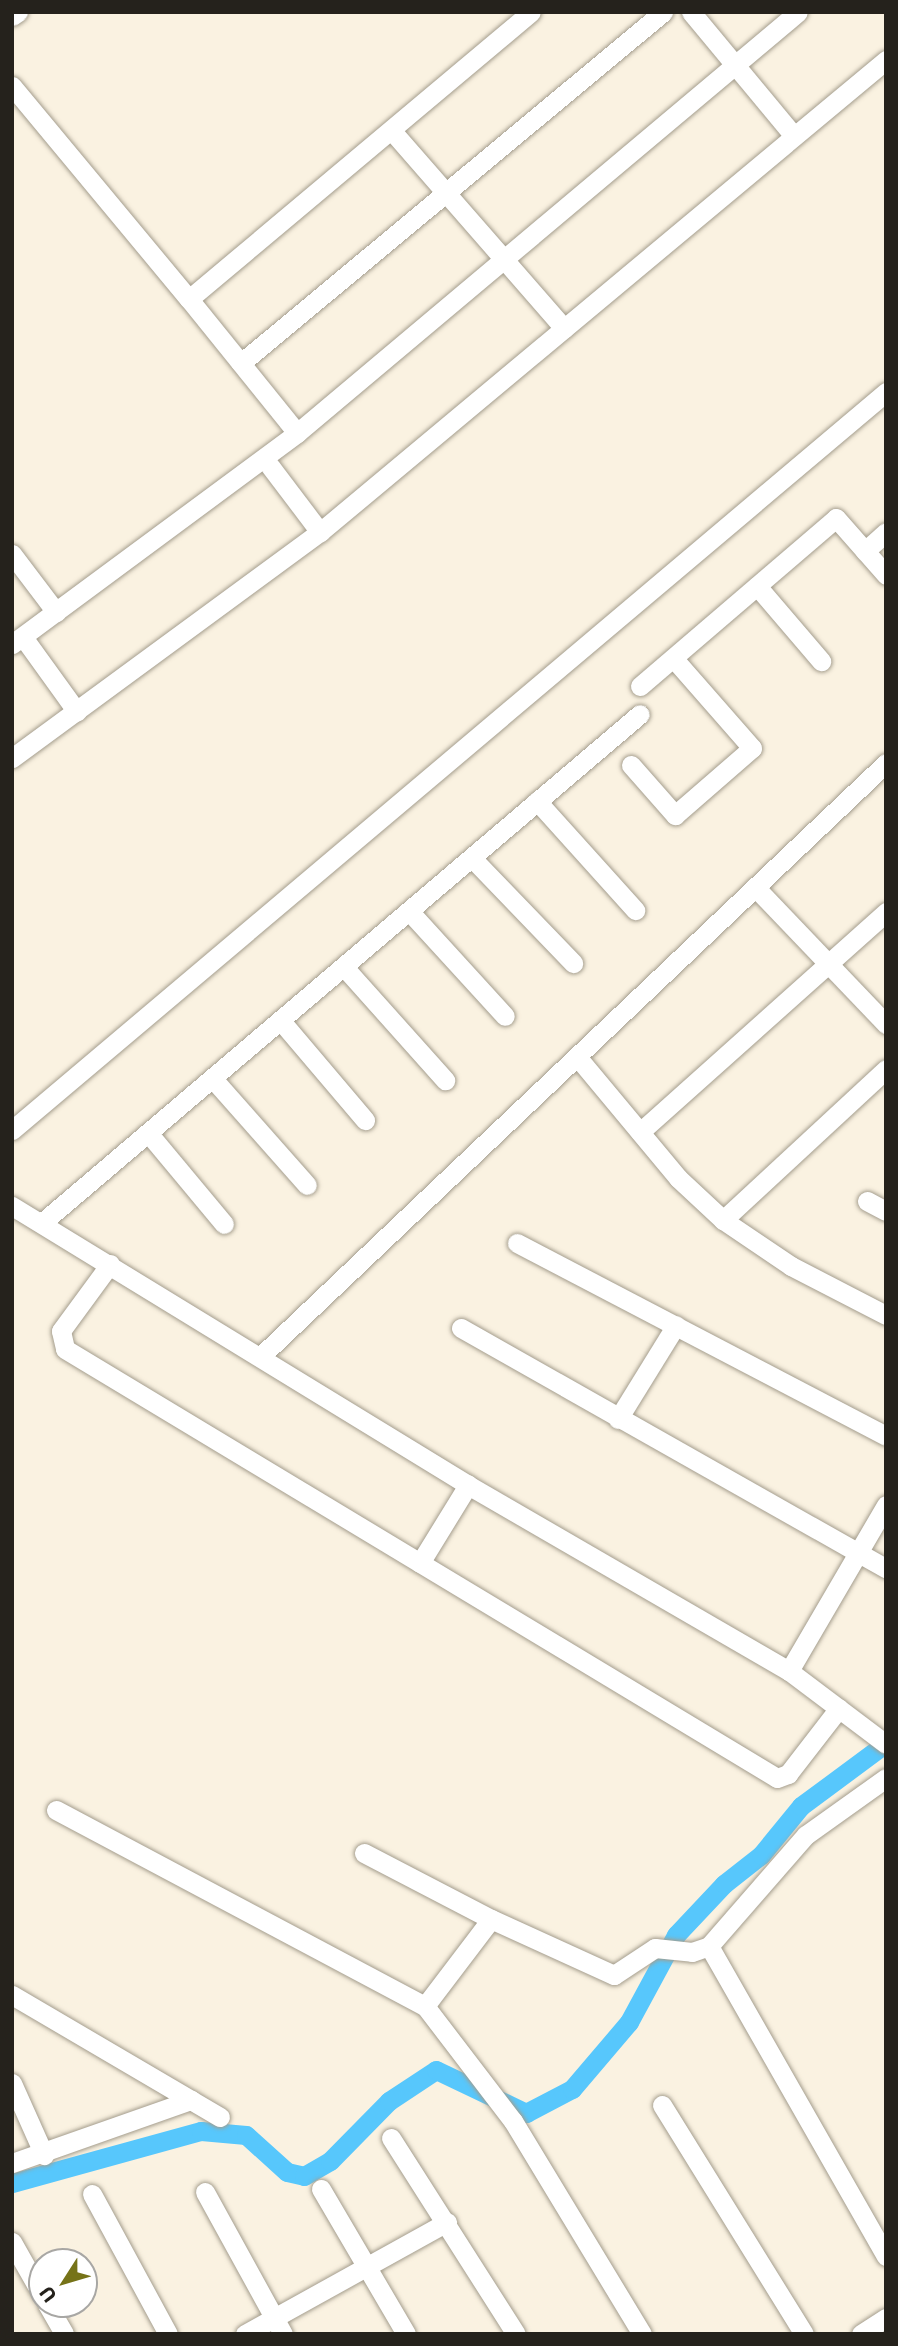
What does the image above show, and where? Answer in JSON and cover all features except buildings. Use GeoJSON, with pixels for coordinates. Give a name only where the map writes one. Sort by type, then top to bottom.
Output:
{"type":"FeatureCollection","features":[{"type":"Feature","properties":{"kind":"street"},"geometry":{"type":"LineString","coordinates":[[12,16],[18,12]]}},
{"type":"Feature","properties":{"kind":"street"},"geometry":{"type":"LineString","coordinates":[[189,299],[531,12]]}},
{"type":"Feature","properties":{"kind":"street"},"geometry":{"type":"LineString","coordinates":[[241,363],[663,12]]}},
{"type":"Feature","properties":{"kind":"street"},"geometry":{"type":"LineString","coordinates":[[691,12],[794,136]]}},
{"type":"Feature","properties":{"kind":"street"},"geometry":{"type":"LineString","coordinates":[[77,712],[18,640],[297,433],[798,12]]}},
{"type":"Feature","properties":{"kind":"street"},"geometry":{"type":"LineString","coordinates":[[12,758],[320,532],[886,60]]}},
{"type":"Feature","properties":{"kind":"street"},"geometry":{"type":"LineString","coordinates":[[12,86],[297,433]]}},
{"type":"Feature","properties":{"kind":"street"},"geometry":{"type":"LineString","coordinates":[[391,131],[500,263],[564,328]]}},
{"type":"Feature","properties":{"kind":"street"},"geometry":{"type":"LineString","coordinates":[[12,1130],[886,392]]}},
{"type":"Feature","properties":{"kind":"street"},"geometry":{"type":"LineString","coordinates":[[270,466],[320,532]]}},
{"type":"Feature","properties":{"kind":"street"},"geometry":{"type":"LineString","coordinates":[[640,686],[836,518],[886,575]]}},
{"type":"Feature","properties":{"kind":"street"},"geometry":{"type":"LineString","coordinates":[[865,551],[886,532]]}},
{"type":"Feature","properties":{"kind":"street"},"geometry":{"type":"LineString","coordinates":[[12,554],[55,612]]}},
{"type":"Feature","properties":{"kind":"street"},"geometry":{"type":"LineString","coordinates":[[757,586],[821,661]]}},
{"type":"Feature","properties":{"kind":"street"},"geometry":{"type":"LineString","coordinates":[[631,765],[675,815],[752,748],[674,659]]}},
{"type":"Feature","properties":{"kind":"street"},"geometry":{"type":"LineString","coordinates":[[44,1221],[214,1080],[640,714]]}},
{"type":"Feature","properties":{"kind":"street"},"geometry":{"type":"LineString","coordinates":[[262,1355],[579,1059],[886,763]]}},
{"type":"Feature","properties":{"kind":"street"},"geometry":{"type":"LineString","coordinates":[[537,802],[635,910]]}},
{"type":"Feature","properties":{"kind":"street"},"geometry":{"type":"LineString","coordinates":[[472,858],[573,963]]}},
{"type":"Feature","properties":{"kind":"street"},"geometry":{"type":"LineString","coordinates":[[755,887],[886,1024]]}},
{"type":"Feature","properties":{"kind":"street"},"geometry":{"type":"LineString","coordinates":[[409,911],[505,1016]]}},
{"type":"Feature","properties":{"kind":"street"},"geometry":{"type":"LineString","coordinates":[[640,1132],[829,966],[886,912]]}},
{"type":"Feature","properties":{"kind":"street"},"geometry":{"type":"LineString","coordinates":[[344,967],[445,1080]]}},
{"type":"Feature","properties":{"kind":"street"},"geometry":{"type":"LineString","coordinates":[[281,1021],[365,1120]]}},
{"type":"Feature","properties":{"kind":"street"},"geometry":{"type":"LineString","coordinates":[[579,1059],[640,1132],[723,1220],[791,1266],[886,1315]]}},
{"type":"Feature","properties":{"kind":"street"},"geometry":{"type":"LineString","coordinates":[[723,1220],[886,1069]]}},
{"type":"Feature","properties":{"kind":"street"},"geometry":{"type":"LineString","coordinates":[[214,1080],[307,1185]]}},
{"type":"Feature","properties":{"kind":"street"},"geometry":{"type":"LineString","coordinates":[[149,1134],[224,1224]]}},
{"type":"Feature","properties":{"kind":"street"},"geometry":{"type":"LineString","coordinates":[[867,1201],[886,1211]]}},
{"type":"Feature","properties":{"kind":"street"},"geometry":{"type":"LineString","coordinates":[[12,1206],[44,1221],[468,1485],[789,1671],[879,1736]]}},
{"type":"Feature","properties":{"kind":"street"},"geometry":{"type":"LineString","coordinates":[[517,1243],[886,1436]]}},
{"type":"Feature","properties":{"kind":"street"},"geometry":{"type":"LineString","coordinates":[[110,1264],[61,1331],[65,1349],[778,1778],[788,1774],[839,1708]]}},
{"type":"Feature","properties":{"kind":"street"},"geometry":{"type":"LineString","coordinates":[[618,1419],[676,1325]]}},
{"type":"Feature","properties":{"kind":"street"},"geometry":{"type":"LineString","coordinates":[[461,1328],[886,1568]]}},
{"type":"Feature","properties":{"kind":"street"},"geometry":{"type":"LineString","coordinates":[[421,1563],[468,1485]]}},
{"type":"Feature","properties":{"kind":"street"},"geometry":{"type":"LineString","coordinates":[[789,1671],[886,1505]]}},
{"type":"Feature","properties":{"kind":"street"},"geometry":{"type":"LineString","coordinates":[[364,1853],[491,1919],[614,1975],[662,1948],[683,1951],[709,1946],[806,1835],[886,1778]]}},
{"type":"Feature","properties":{"kind":"street"},"geometry":{"type":"LineString","coordinates":[[56,1810],[425,2006],[508,2113],[642,2334]]}},
{"type":"Feature","properties":{"kind":"street"},"geometry":{"type":"LineString","coordinates":[[425,2006],[491,1919]]}},
{"type":"Feature","properties":{"kind":"street"},"geometry":{"type":"LineString","coordinates":[[709,1946],[886,2256]]}},
{"type":"Feature","properties":{"kind":"street"},"geometry":{"type":"LineString","coordinates":[[12,1996],[220,2117]]}},
{"type":"Feature","properties":{"kind":"street"},"geometry":{"type":"LineString","coordinates":[[12,2083],[44,2155]]}},
{"type":"Feature","properties":{"kind":"street"},"geometry":{"type":"LineString","coordinates":[[12,2163],[44,2155],[191,2100]]}},
{"type":"Feature","properties":{"kind":"street"},"geometry":{"type":"LineString","coordinates":[[662,2105],[804,2334]]}},
{"type":"Feature","properties":{"kind":"street"},"geometry":{"type":"LineString","coordinates":[[391,2138],[516,2334]]}},
{"type":"Feature","properties":{"kind":"street"},"geometry":{"type":"LineString","coordinates":[[321,2189],[406,2334]]}},
{"type":"Feature","properties":{"kind":"street"},"geometry":{"type":"LineString","coordinates":[[205,2192],[279,2327]]}},
{"type":"Feature","properties":{"kind":"street"},"geometry":{"type":"LineString","coordinates":[[92,2194],[169,2334]]}},
{"type":"Feature","properties":{"kind":"street"},"geometry":{"type":"LineString","coordinates":[[245,2334],[279,2327],[447,2222]]}},
{"type":"Feature","properties":{"kind":"street"},"geometry":{"type":"LineString","coordinates":[[12,2242],[28,2270]]}},
{"type":"Feature","properties":{"kind":"street"},"geometry":{"type":"LineString","coordinates":[[55,2318],[64,2334]]}},
{"type":"Feature","properties":{"kind":"street"},"geometry":{"type":"LineString","coordinates":[[861,2334],[886,2318]]}},
{"type":"Feature","properties":{"kind":"waterway"},"geometry":{"type":"LineString","coordinates":[[12,2183],[201,2131],[246,2135],[287,2172],[304,2176],[330,2161],[389,2101],[436,2070],[526,2113],[572,2089],[629,2022],[676,1935],[724,1884],[761,1855],[801,1806],[886,1743]]}}]}
